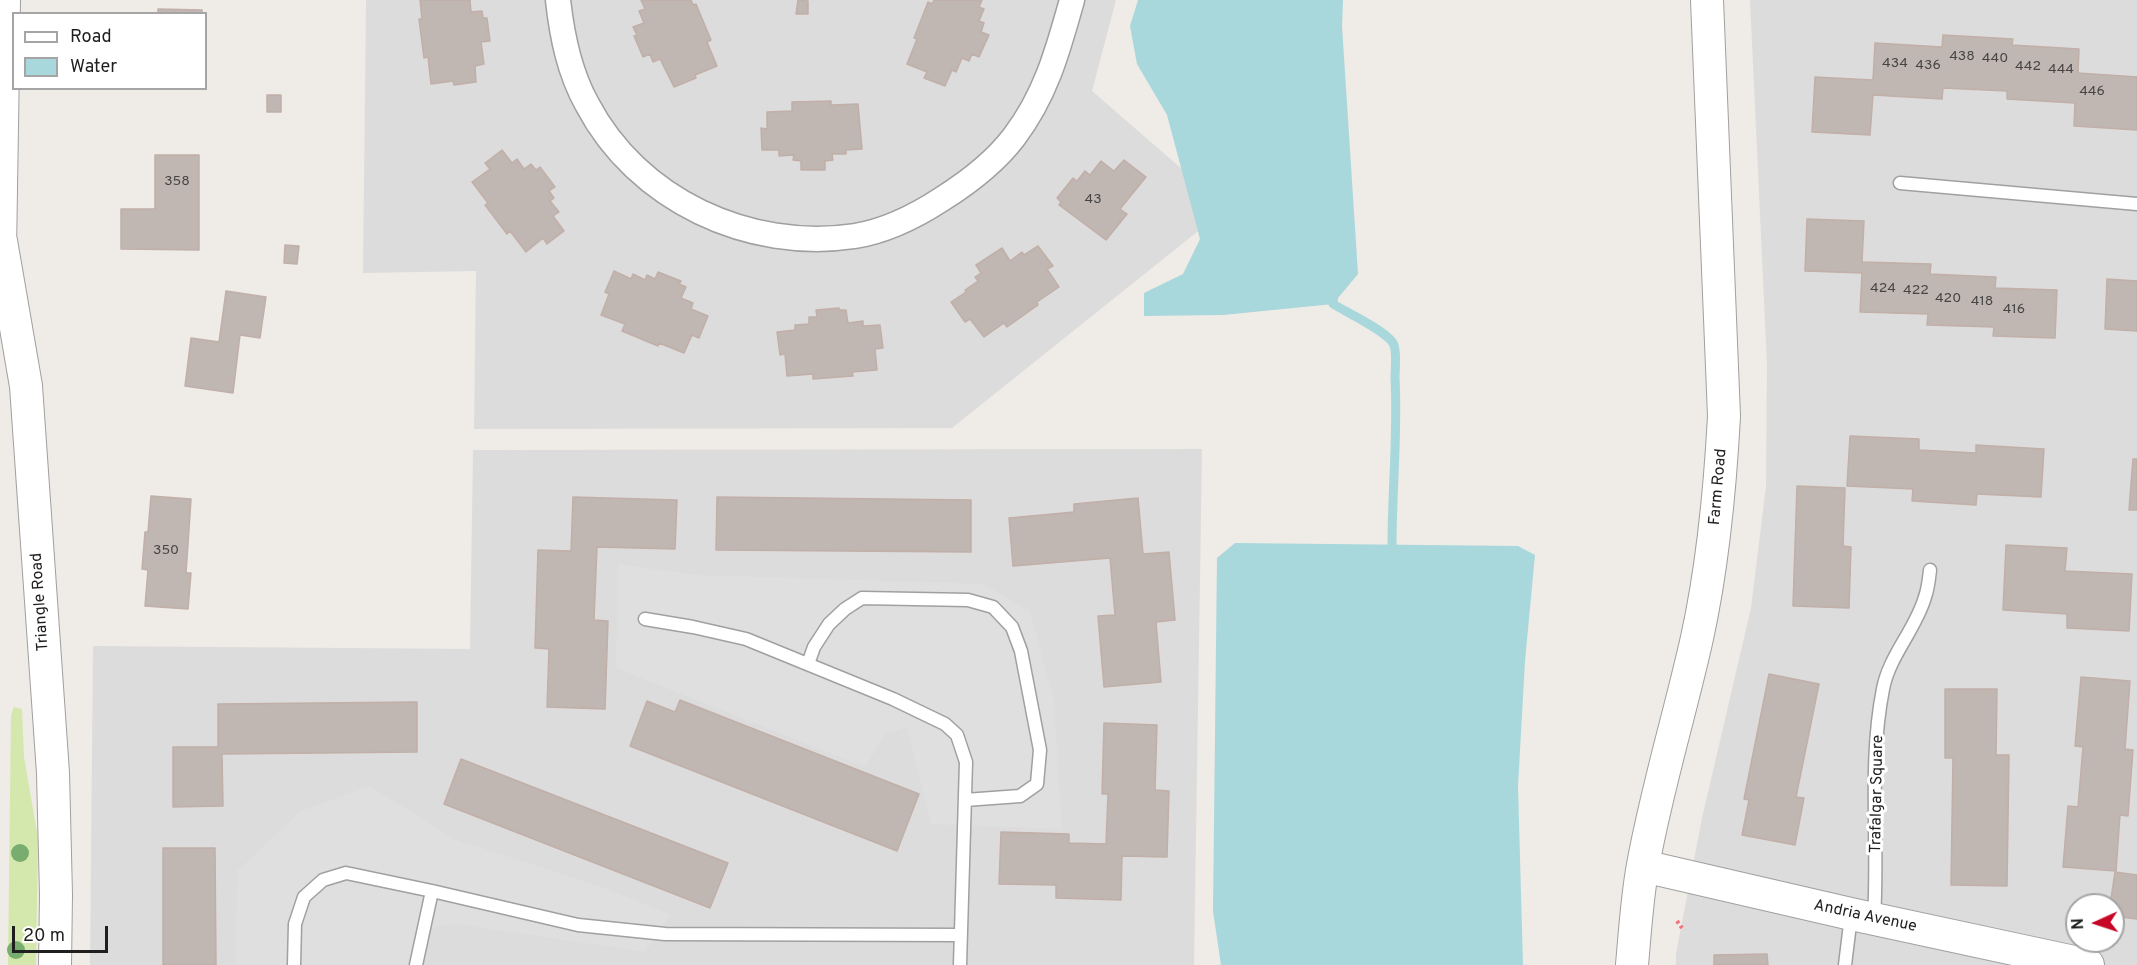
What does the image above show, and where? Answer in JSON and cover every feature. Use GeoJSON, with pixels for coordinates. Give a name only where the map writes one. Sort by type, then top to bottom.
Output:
{"type":"FeatureCollection","features":[{"type":"Feature","properties":{"kind":"street","name":"Triangle Road"},"geometry":{"type":"LineString","coordinates":[[4,0],[1,247],[26,386],[53,773],[55,965]]}},
{"type":"Feature","properties":{"kind":"street"},"geometry":{"type":"LineString","coordinates":[[558,0],[562,36],[572,70],[587,105],[610,140],[640,173],[674,198],[720,222],[773,236],[812,240],[856,236],[898,224],[926,210],[984,169],[1014,138],[1039,99],[1055,62],[1072,0]]}},
{"type":"Feature","properties":{"kind":"street","name":"Farm Road"},"geometry":{"type":"LineString","coordinates":[[1632,965],[1643,866],[1697,638],[1712,562],[1721,483],[1724,416],[1707,0]]}},
{"type":"Feature","properties":{"kind":"street","name":"Andria Avenue"},"geometry":{"type":"LineString","coordinates":[[1643,866],[1863,917],[2088,965]]}},
{"type":"Feature","properties":{"kind":"lane"},"geometry":{"type":"LineString","coordinates":[[1900,183],[2137,204]]}},
{"type":"Feature","properties":{"kind":"lane","name":"Trafalgar Square"},"geometry":{"type":"LineString","coordinates":[[1845,965],[1863,917],[1877,866],[1876,756],[1883,687],[1900,646],[1925,598],[1930,570]]}},
{"type":"Feature","properties":{"kind":"lane"},"geometry":{"type":"LineString","coordinates":[[808,664],[814,647],[830,624],[845,609],[862,598],[968,600],[993,607],[1012,627],[1021,651],[1040,750],[1037,784],[1020,796],[965,800]]}},
{"type":"Feature","properties":{"kind":"lane"},"geometry":{"type":"LineString","coordinates":[[645,620],[693,627],[746,639],[893,699],[945,724],[957,735],[966,762],[960,965]]}},
{"type":"Feature","properties":{"kind":"lane"},"geometry":{"type":"LineString","coordinates":[[294,965],[295,924],[304,897],[323,880],[346,873],[578,925],[665,934],[960,935]]}},
{"type":"Feature","properties":{"kind":"lane"},"geometry":{"type":"LineString","coordinates":[[417,965],[432,891]]}},
{"type":"Feature","properties":{"kind":"path"},"geometry":{"type":"LineString","coordinates":[[1677,921],[1682,928]]}},
{"type":"Feature","properties":{"kind":"shaded area"},"geometry":{"type":"Polygon","coordinates":[[[366,0],[1116,0],[1092,91],[1227,208],[952,428],[474,429],[476,271],[363,273],[366,0]]]}},
{"type":"Feature","properties":{"kind":"shaded area"},"geometry":{"type":"Polygon","coordinates":[[[1750,0],[2137,0],[2137,965],[1676,965],[1676,954],[1702,818],[1751,608],[1766,486],[1767,365],[1750,0]]]}},
{"type":"Feature","properties":{"kind":"shaded area"},"geometry":{"type":"Polygon","coordinates":[[[1202,449],[1194,965],[90,965],[93,646],[470,649],[473,450],[1202,449]]]}},
{"type":"Feature","properties":{"kind":"shaded area"},"geometry":{"type":"Polygon","coordinates":[[[618,564],[695,575],[983,584],[1030,611],[1054,700],[1062,829],[931,824],[907,727],[886,734],[865,767],[616,668],[618,564]]]}},
{"type":"Feature","properties":{"kind":"shaded area"},"geometry":{"type":"Polygon","coordinates":[[[370,786],[454,839],[602,887],[671,915],[645,952],[453,923],[415,932],[408,965],[236,965],[237,871],[301,811],[370,786]]]}},
{"type":"Feature","properties":{"kind":"green space"},"geometry":{"type":"Polygon","coordinates":[[[14,707],[22,709],[24,757],[38,838],[36,965],[8,965],[11,715],[14,707]]]}},
{"type":"Feature","properties":{"kind":"water"},"geometry":{"type":"Polygon","coordinates":[[[1138,0],[1343,0],[1342,26],[1358,274],[1333,304],[1223,315],[1144,316],[1144,293],[1183,274],[1200,239],[1167,115],[1137,64],[1130,26],[1138,0]]]}},
{"type":"Feature","properties":{"kind":"water"},"geometry":{"type":"Polygon","coordinates":[[[1235,543],[1518,546],[1535,555],[1525,661],[1518,786],[1523,965],[1221,965],[1213,911],[1217,558],[1235,543]]]}},
{"type":"Feature","properties":{"kind":"building"},"geometry":{"type":"Polygon","coordinates":[[[420,0],[470,0],[471,12],[482,11],[483,18],[487,18],[490,41],[481,42],[484,64],[475,66],[476,82],[454,85],[453,81],[431,84],[428,57],[424,58],[419,19],[422,19],[420,0]]]}},
{"type":"Feature","properties":{"kind":"building"},"geometry":{"type":"Polygon","coordinates":[[[641,0],[691,0],[693,5],[696,4],[711,40],[707,42],[717,66],[674,87],[660,59],[653,62],[650,54],[643,57],[634,36],[637,35],[633,27],[644,23],[639,11],[645,9],[641,0]]]}},
{"type":"Feature","properties":{"kind":"building"},"geometry":{"type":"Polygon","coordinates":[[[798,0],[808,1],[808,14],[796,14],[798,0]]]}},
{"type":"Feature","properties":{"kind":"building"},"geometry":{"type":"Polygon","coordinates":[[[934,0],[982,0],[979,7],[984,9],[979,21],[984,23],[981,32],[989,35],[979,57],[972,54],[969,61],[962,58],[956,72],[952,70],[945,86],[924,78],[927,72],[907,64],[928,2],[932,4],[934,0]]]}},
{"type":"Feature","properties":{"kind":"building"},"geometry":{"type":"Polygon","coordinates":[[[158,9],[202,10],[202,12],[158,12],[158,9]]]}},
{"type":"Feature","properties":{"kind":"building"},"geometry":{"type":"Polygon","coordinates":[[[1943,35],[2013,39],[2012,45],[2079,49],[2078,73],[2137,77],[2137,130],[2074,126],[2075,103],[2007,99],[2007,91],[1943,88],[1942,99],[1873,95],[1870,135],[1812,132],[1815,77],[1873,80],[1875,43],[1942,47],[1943,35]]]}},
{"type":"Feature","properties":{"kind":"building"},"geometry":{"type":"Polygon","coordinates":[[[267,95],[281,95],[281,112],[267,112],[267,95]]]}},
{"type":"Feature","properties":{"kind":"building"},"geometry":{"type":"Polygon","coordinates":[[[831,101],[831,105],[858,104],[862,149],[846,150],[846,154],[832,154],[833,160],[825,161],[825,170],[801,170],[801,161],[793,160],[794,155],[779,156],[779,150],[762,150],[761,128],[767,129],[767,112],[792,111],[792,102],[831,101]]]}},
{"type":"Feature","properties":{"kind":"building"},"geometry":{"type":"Polygon","coordinates":[[[502,150],[512,163],[517,159],[524,169],[531,164],[536,170],[540,167],[555,187],[549,191],[554,198],[550,201],[559,212],[553,216],[564,231],[547,244],[543,238],[526,252],[510,231],[507,234],[485,205],[488,203],[472,182],[490,169],[485,163],[502,150]]]}},
{"type":"Feature","properties":{"kind":"building"},"geometry":{"type":"Polygon","coordinates":[[[155,155],[199,155],[199,250],[121,249],[121,209],[155,209],[155,155]]]}},
{"type":"Feature","properties":{"kind":"building"},"geometry":{"type":"Polygon","coordinates":[[[1124,160],[1146,177],[1120,209],[1127,214],[1106,240],[1059,205],[1061,202],[1057,198],[1073,178],[1077,181],[1085,171],[1090,175],[1101,161],[1114,171],[1124,160]]]}},
{"type":"Feature","properties":{"kind":"building"},"geometry":{"type":"Polygon","coordinates":[[[1807,219],[1864,221],[1862,262],[1931,264],[1930,274],[1996,277],[1995,288],[2057,290],[2055,338],[1993,336],[1994,327],[1927,325],[1928,314],[1860,312],[1862,273],[1805,271],[1807,219]]]}},
{"type":"Feature","properties":{"kind":"building"},"geometry":{"type":"Polygon","coordinates":[[[285,245],[299,246],[297,264],[284,263],[285,245]]]}},
{"type":"Feature","properties":{"kind":"building"},"geometry":{"type":"Polygon","coordinates":[[[1038,246],[1053,266],[1047,269],[1059,287],[1007,327],[1004,323],[984,337],[970,319],[965,322],[951,302],[978,281],[975,277],[981,273],[976,265],[1002,248],[1010,261],[1022,252],[1024,255],[1038,246]]]}},
{"type":"Feature","properties":{"kind":"building"},"geometry":{"type":"Polygon","coordinates":[[[614,271],[631,279],[633,274],[645,280],[647,275],[655,279],[658,272],[681,281],[679,284],[686,287],[681,298],[693,303],[691,309],[708,316],[699,338],[692,335],[684,353],[659,343],[658,346],[622,331],[625,324],[601,315],[609,294],[605,292],[614,271]]]}},
{"type":"Feature","properties":{"kind":"building"},"geometry":{"type":"Polygon","coordinates":[[[2107,279],[2137,281],[2137,331],[2105,329],[2107,279]]]}},
{"type":"Feature","properties":{"kind":"building"},"geometry":{"type":"Polygon","coordinates":[[[226,291],[266,297],[260,338],[240,335],[233,393],[185,386],[191,338],[219,342],[226,291]]]}},
{"type":"Feature","properties":{"kind":"building"},"geometry":{"type":"Polygon","coordinates":[[[839,308],[846,310],[848,323],[863,321],[863,326],[880,325],[883,348],[875,349],[877,370],[852,372],[853,376],[813,379],[813,374],[787,376],[785,354],[780,355],[777,332],[795,330],[795,325],[809,324],[809,317],[817,317],[816,310],[839,308]]]}},
{"type":"Feature","properties":{"kind":"building"},"geometry":{"type":"Polygon","coordinates":[[[1850,436],[1919,439],[1919,450],[1976,453],[1976,445],[2044,449],[2041,497],[1977,494],[1976,505],[1912,501],[1913,489],[1847,486],[1850,436]]]}},
{"type":"Feature","properties":{"kind":"building"},"geometry":{"type":"Polygon","coordinates":[[[2133,459],[2137,459],[2137,510],[2129,510],[2133,459]]]}},
{"type":"Feature","properties":{"kind":"building"},"geometry":{"type":"Polygon","coordinates":[[[1797,486],[1845,488],[1843,546],[1851,547],[1849,608],[1793,606],[1797,486]]]}},
{"type":"Feature","properties":{"kind":"building"},"geometry":{"type":"Polygon","coordinates":[[[151,496],[191,499],[186,573],[191,573],[188,609],[145,606],[148,570],[142,569],[151,496]]]}},
{"type":"Feature","properties":{"kind":"building"},"geometry":{"type":"Polygon","coordinates":[[[573,497],[677,500],[675,549],[597,547],[594,620],[608,621],[605,709],[547,707],[549,649],[535,648],[538,550],[571,551],[573,497]]]}},
{"type":"Feature","properties":{"kind":"building"},"geometry":{"type":"Polygon","coordinates":[[[717,497],[971,500],[971,552],[716,550],[717,497]]]}},
{"type":"Feature","properties":{"kind":"building"},"geometry":{"type":"Polygon","coordinates":[[[1138,498],[1143,554],[1169,552],[1175,620],[1156,622],[1161,682],[1104,687],[1098,616],[1115,615],[1110,558],[1013,566],[1009,518],[1074,512],[1074,504],[1138,498]]]}},
{"type":"Feature","properties":{"kind":"building"},"geometry":{"type":"Polygon","coordinates":[[[2006,545],[2067,548],[2065,571],[2132,574],[2129,631],[2067,628],[2067,614],[2003,610],[2006,545]]]}},
{"type":"Feature","properties":{"kind":"building"},"geometry":{"type":"Polygon","coordinates":[[[1769,674],[1819,684],[1796,797],[1804,798],[1795,845],[1742,835],[1749,800],[1744,799],[1769,674]]]}},
{"type":"Feature","properties":{"kind":"building"},"geometry":{"type":"Polygon","coordinates":[[[2081,677],[2130,681],[2125,749],[2133,750],[2128,816],[2120,815],[2116,871],[2063,867],[2068,806],[2078,807],[2083,747],[2075,746],[2081,677]]]}},
{"type":"Feature","properties":{"kind":"building"},"geometry":{"type":"Polygon","coordinates":[[[1945,689],[1997,689],[1996,755],[2009,755],[2007,886],[1951,885],[1953,758],[1945,758],[1945,689]]]}},
{"type":"Feature","properties":{"kind":"building"},"geometry":{"type":"Polygon","coordinates":[[[680,700],[919,794],[897,851],[630,746],[647,701],[675,712],[680,700]]]}},
{"type":"Feature","properties":{"kind":"building"},"geometry":{"type":"Polygon","coordinates":[[[417,702],[417,752],[222,754],[223,806],[173,807],[173,747],[218,747],[218,704],[417,702]]]}},
{"type":"Feature","properties":{"kind":"building"},"geometry":{"type":"Polygon","coordinates":[[[1104,723],[1157,725],[1155,790],[1169,791],[1167,857],[1122,856],[1121,900],[1056,898],[1056,885],[999,884],[1001,832],[1069,834],[1069,843],[1106,844],[1108,794],[1102,794],[1104,723]]]}},
{"type":"Feature","properties":{"kind":"building"},"geometry":{"type":"Polygon","coordinates":[[[461,759],[728,863],[710,908],[444,804],[461,759]]]}},
{"type":"Feature","properties":{"kind":"building"},"geometry":{"type":"Polygon","coordinates":[[[163,848],[215,848],[216,965],[163,965],[163,848]]]}},
{"type":"Feature","properties":{"kind":"building"},"geometry":{"type":"Polygon","coordinates":[[[2115,872],[2137,875],[2137,919],[2125,918],[2125,893],[2112,893],[2115,872]]]}},
{"type":"Feature","properties":{"kind":"building"},"geometry":{"type":"Polygon","coordinates":[[[1767,954],[1768,965],[1714,965],[1714,955],[1767,954]]]}},
{"type":"Feature","properties":{"kind":"waterway"},"geometry":{"type":"LineString","coordinates":[[1334,292],[1333,304],[1384,334],[1395,349],[1396,420],[1392,545]]}}]}
